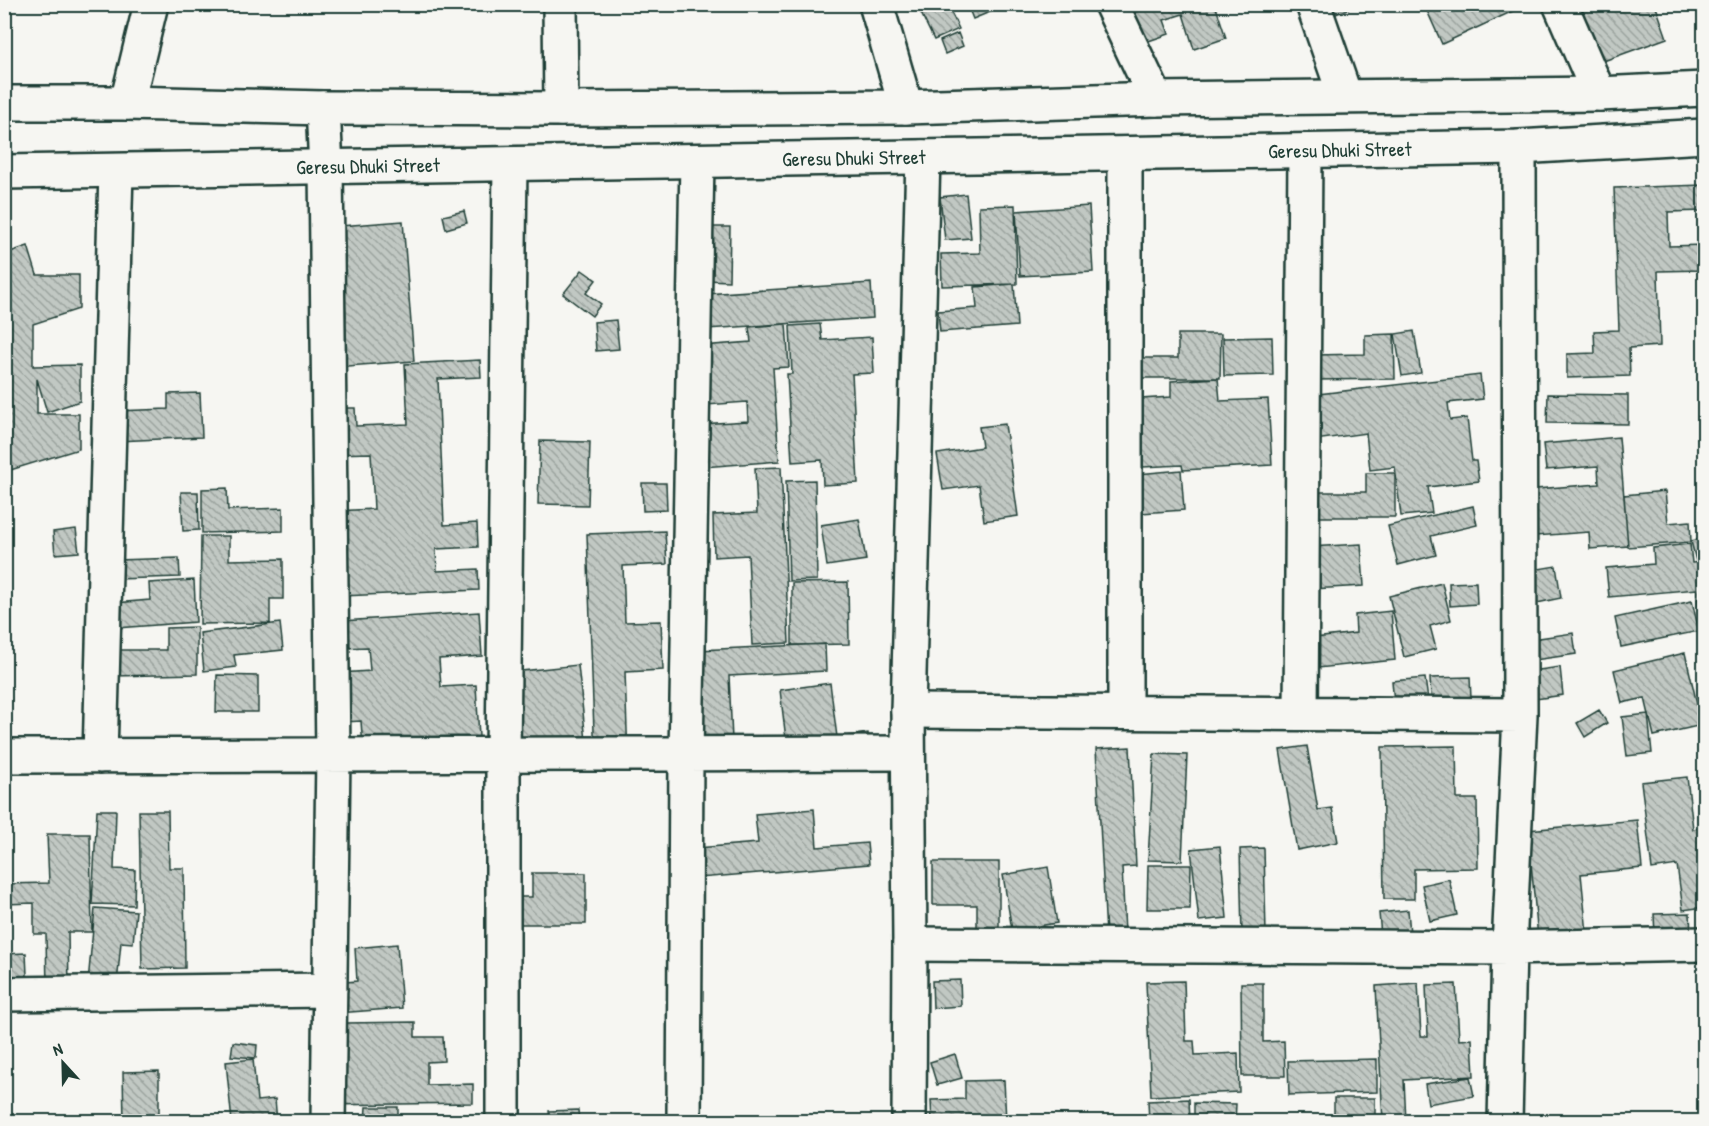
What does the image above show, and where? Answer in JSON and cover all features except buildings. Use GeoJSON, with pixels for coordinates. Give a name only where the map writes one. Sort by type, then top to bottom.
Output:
{"type":"FeatureCollection","features":[{"type":"Feature","properties":{"kind":"street"},"geometry":{"type":"LineString","coordinates":[[128,103],[151,4]]}},
{"type":"Feature","properties":{"kind":"street"},"geometry":{"type":"LineString","coordinates":[[560,4],[561,109]]}},
{"type":"Feature","properties":{"kind":"street"},"geometry":{"type":"LineString","coordinates":[[876,4],[906,107]]}},
{"type":"Feature","properties":{"kind":"street"},"geometry":{"type":"LineString","coordinates":[[1111,4],[1156,99]]}},
{"type":"Feature","properties":{"kind":"street"},"geometry":{"type":"LineString","coordinates":[[1312,4],[1346,96]]}},
{"type":"Feature","properties":{"kind":"street"},"geometry":{"type":"LineString","coordinates":[[1560,4],[1599,94]]}},
{"type":"Feature","properties":{"kind":"street"},"geometry":{"type":"LineString","coordinates":[[4,103],[128,103],[323,108],[906,107],[1156,99],[1599,94],[1704,89]]}},
{"type":"Feature","properties":{"kind":"street"},"geometry":{"type":"LineString","coordinates":[[323,108],[326,167],[333,755],[328,1122]]}},
{"type":"Feature","properties":{"kind":"street","name":"Geresu Dhuki Street"},"geometry":{"type":"LineString","coordinates":[[4,172],[1519,147],[1704,136]]}},
{"type":"Feature","properties":{"kind":"street"},"geometry":{"type":"LineString","coordinates":[[1505,1122],[1509,948],[1520,715],[1519,147]]}},
{"type":"Feature","properties":{"kind":"street"},"geometry":{"type":"LineString","coordinates":[[1301,713],[1305,151]]}},
{"type":"Feature","properties":{"kind":"street"},"geometry":{"type":"LineString","coordinates":[[1125,154],[1125,712]]}},
{"type":"Feature","properties":{"kind":"street"},"geometry":{"type":"LineString","coordinates":[[909,1122],[908,711],[923,157]]}},
{"type":"Feature","properties":{"kind":"street"},"geometry":{"type":"LineString","coordinates":[[684,1122],[686,754],[697,161]]}},
{"type":"Feature","properties":{"kind":"street"},"geometry":{"type":"LineString","coordinates":[[503,1122],[502,754],[510,164]]}},
{"type":"Feature","properties":{"kind":"street"},"geometry":{"type":"LineString","coordinates":[[100,756],[116,171]]}},
{"type":"Feature","properties":{"kind":"street"},"geometry":{"type":"LineString","coordinates":[[908,711],[1520,715]]}},
{"type":"Feature","properties":{"kind":"street"},"geometry":{"type":"LineString","coordinates":[[4,756],[908,753]]}},
{"type":"Feature","properties":{"kind":"street"},"geometry":{"type":"LineString","coordinates":[[910,944],[1509,948],[1704,944]]}},
{"type":"Feature","properties":{"kind":"street"},"geometry":{"type":"LineString","coordinates":[[4,994],[330,990]]}}]}
